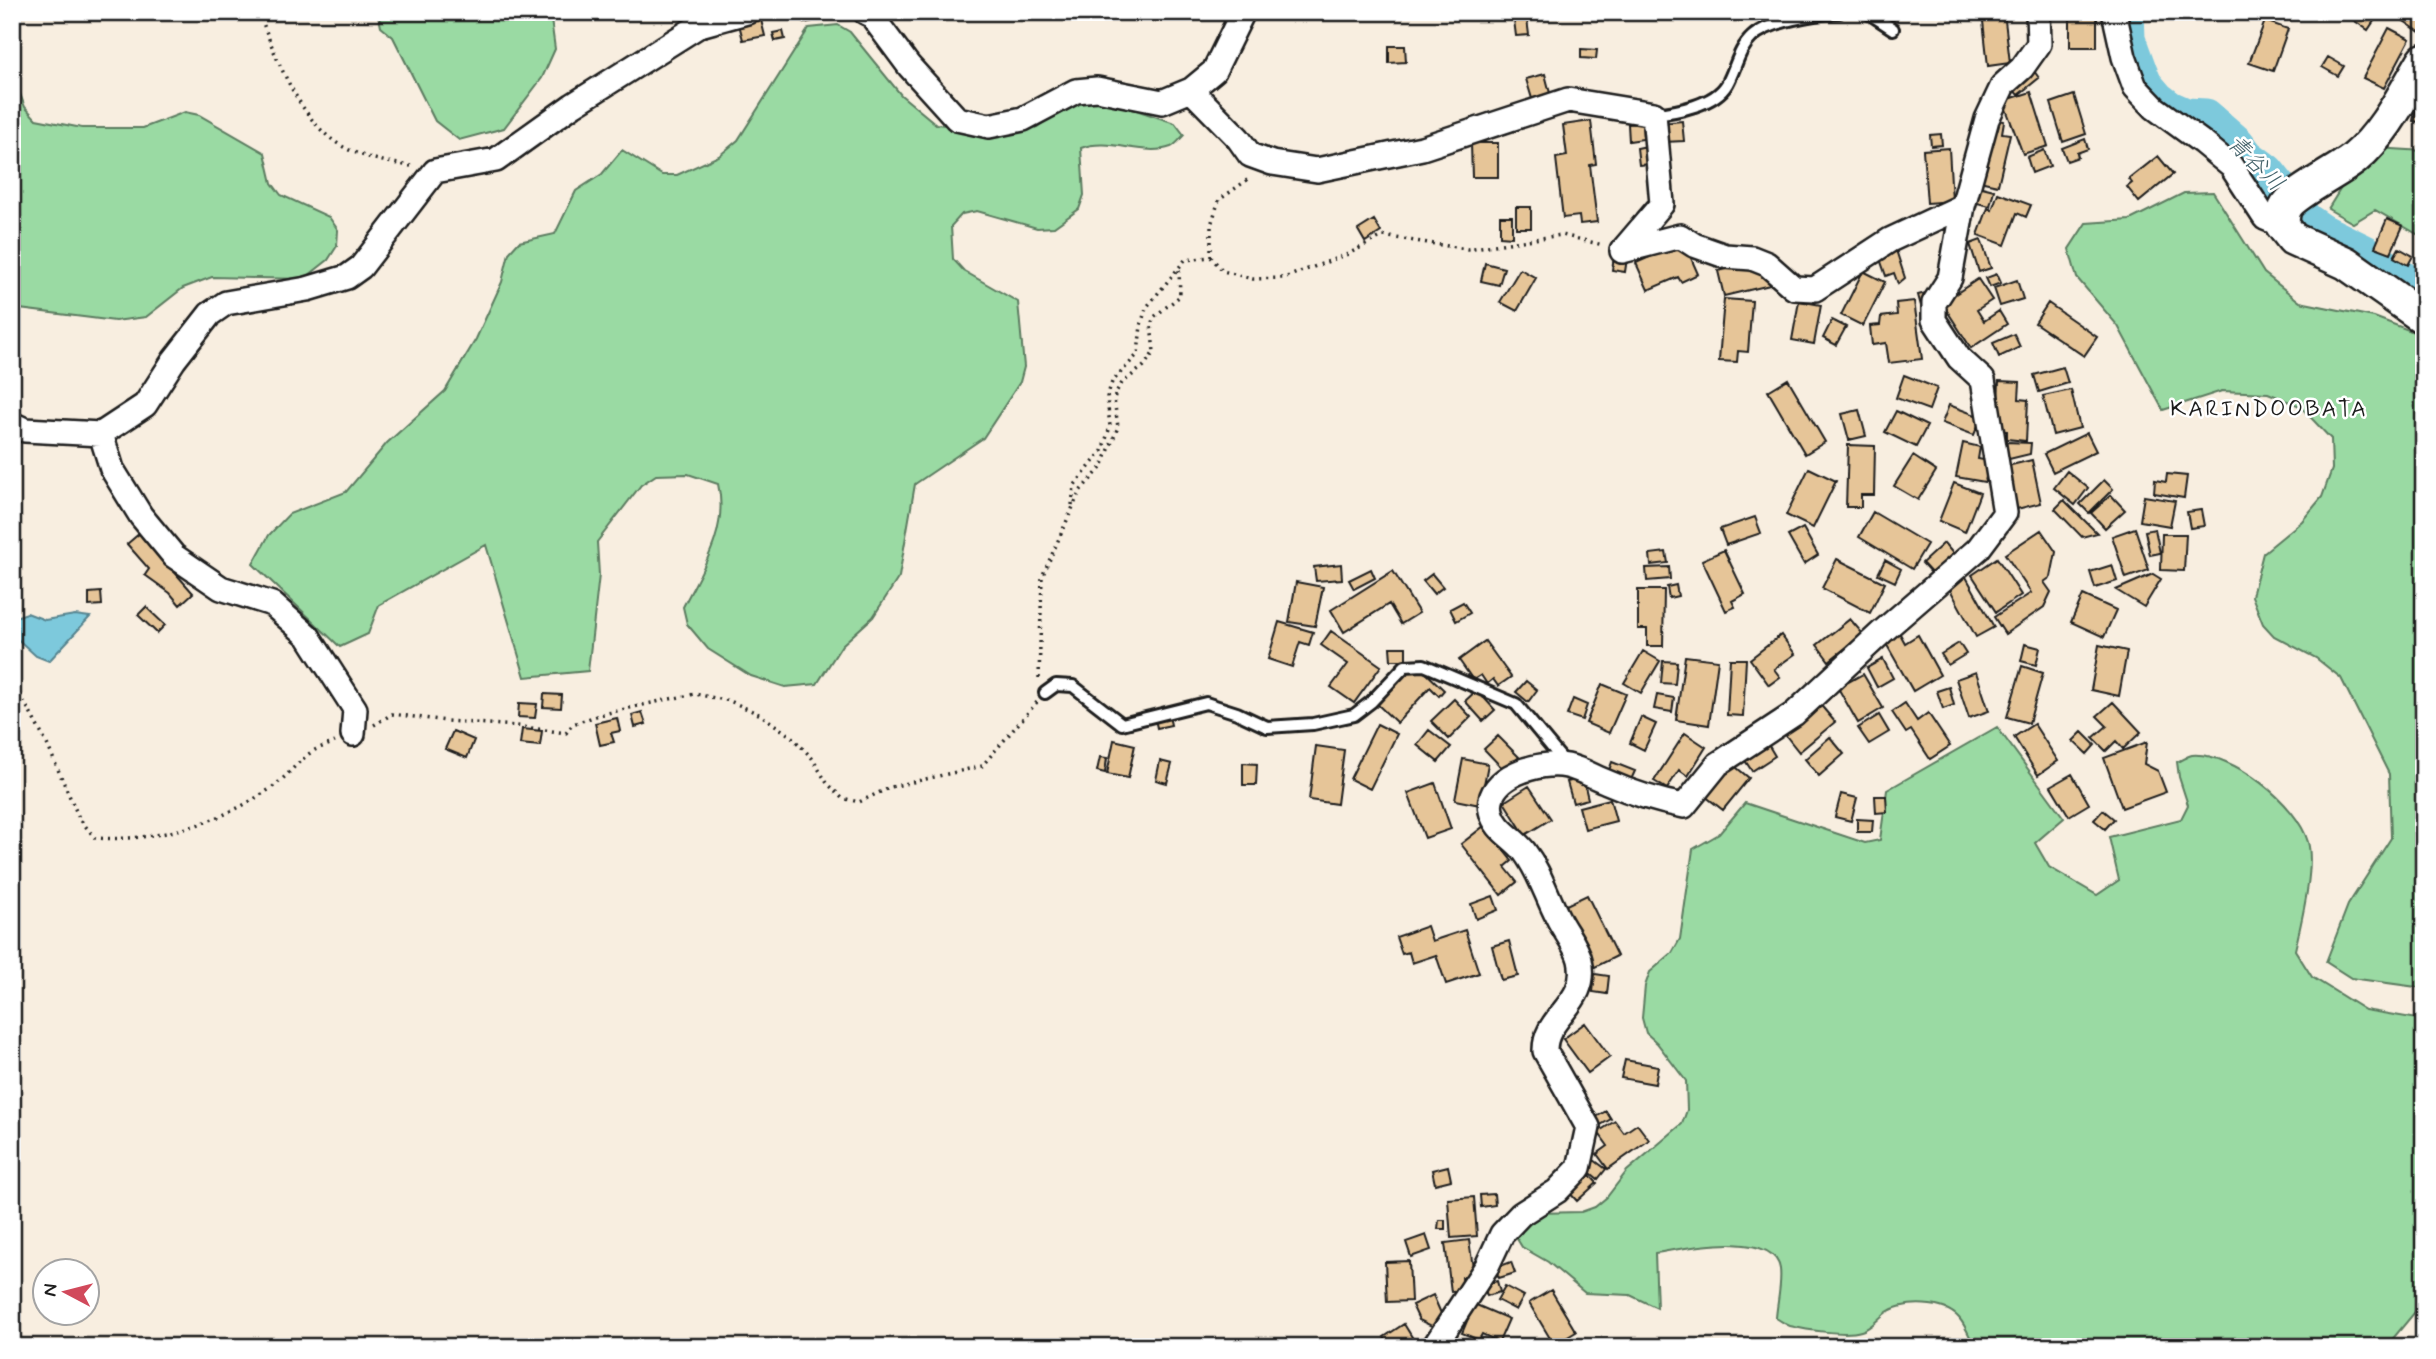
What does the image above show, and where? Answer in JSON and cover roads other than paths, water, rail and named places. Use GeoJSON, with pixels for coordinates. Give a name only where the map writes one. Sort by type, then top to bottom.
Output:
{"type":"FeatureCollection","features":[{"type":"Feature","properties":{"kind":"main road"},"geometry":{"type":"LineString","coordinates":[[2424,60],[2385,124],[2357,157],[2290,208],[2293,239],[2346,263],[2424,318]]}},
{"type":"Feature","properties":{"kind":"street"},"geometry":{"type":"LineString","coordinates":[[12,424],[25,430],[102,435],[145,405],[174,360],[210,314],[226,303],[307,289],[347,276],[361,267],[435,171],[496,160],[573,105],[700,25],[747,12]]}},
{"type":"Feature","properties":{"kind":"street"},"geometry":{"type":"LineString","coordinates":[[865,12],[871,15],[909,66],[957,119],[989,126],[1023,120],[1076,91],[1097,89],[1162,102],[1191,90],[1214,71],[1243,12]]}},
{"type":"Feature","properties":{"kind":"street"},"geometry":{"type":"LineString","coordinates":[[1434,1347],[1487,1266],[1502,1234],[1521,1214],[1557,1191],[1579,1168],[1588,1127],[1545,1051],[1545,1038],[1582,985],[1580,959],[1556,915],[1540,874],[1523,849],[1501,831],[1491,812],[1490,798],[1497,786],[1514,773],[1536,767],[1566,766],[1659,802],[1684,806],[1718,764],[1794,714],[1882,632],[1978,549],[2005,513],[1983,380],[1959,358],[1934,320],[1934,303],[1950,278],[1963,206],[1987,119],[2003,85],[2022,68],[2039,44],[2038,12]]}},
{"type":"Feature","properties":{"kind":"street"},"geometry":{"type":"LineString","coordinates":[[2115,12],[2124,57],[2135,87],[2155,108],[2231,166],[2265,218],[2290,208]]}},
{"type":"Feature","properties":{"kind":"street"},"geometry":{"type":"LineString","coordinates":[[1191,90],[1238,138],[1250,155],[1272,163],[1317,170],[1422,148],[1569,100],[1654,114],[1662,205],[1622,251],[1680,236],[1694,245],[1725,256],[1752,258],[1767,264],[1794,289],[1815,289],[1890,240],[1963,206]]}},
{"type":"Feature","properties":{"kind":"street"},"geometry":{"type":"LineString","coordinates":[[102,435],[113,469],[141,516],[174,556],[221,588],[272,604],[308,636],[355,709],[353,734]]}},
{"type":"Feature","properties":{"kind":"lane"},"geometry":{"type":"LineString","coordinates":[[1654,114],[1679,112],[1713,97],[1726,86],[1740,53],[1753,35],[1798,18],[1839,12]]}},
{"type":"Feature","properties":{"kind":"lane"},"geometry":{"type":"LineString","coordinates":[[1867,12],[1893,29]]}},
{"type":"Feature","properties":{"kind":"lane"},"geometry":{"type":"LineString","coordinates":[[1045,693],[1056,685],[1073,686],[1122,724],[1206,703],[1268,727],[1313,724],[1354,715],[1371,702],[1405,666],[1423,665],[1516,704],[1566,766]]}},
{"type":"Feature","properties":{"kind":"water"},"geometry":{"type":"Polygon","coordinates":[[[27,613],[45,620],[75,615],[90,617],[49,661],[36,656],[12,634],[12,618],[27,613]]]}},
{"type":"Feature","properties":{"kind":"waterway","name":"青谷川"},"geometry":{"type":"LineString","coordinates":[[2127,12],[2128,39],[2145,84],[2157,98],[2186,115],[2206,116],[2237,143],[2247,156],[2267,171],[2306,220],[2367,253],[2424,293]]}},
{"type":"Feature","properties":{"kind":"district","name":"KARINDOOBATA"},"geometry":{"type":"Point","coordinates":[2269,410]}}]}
